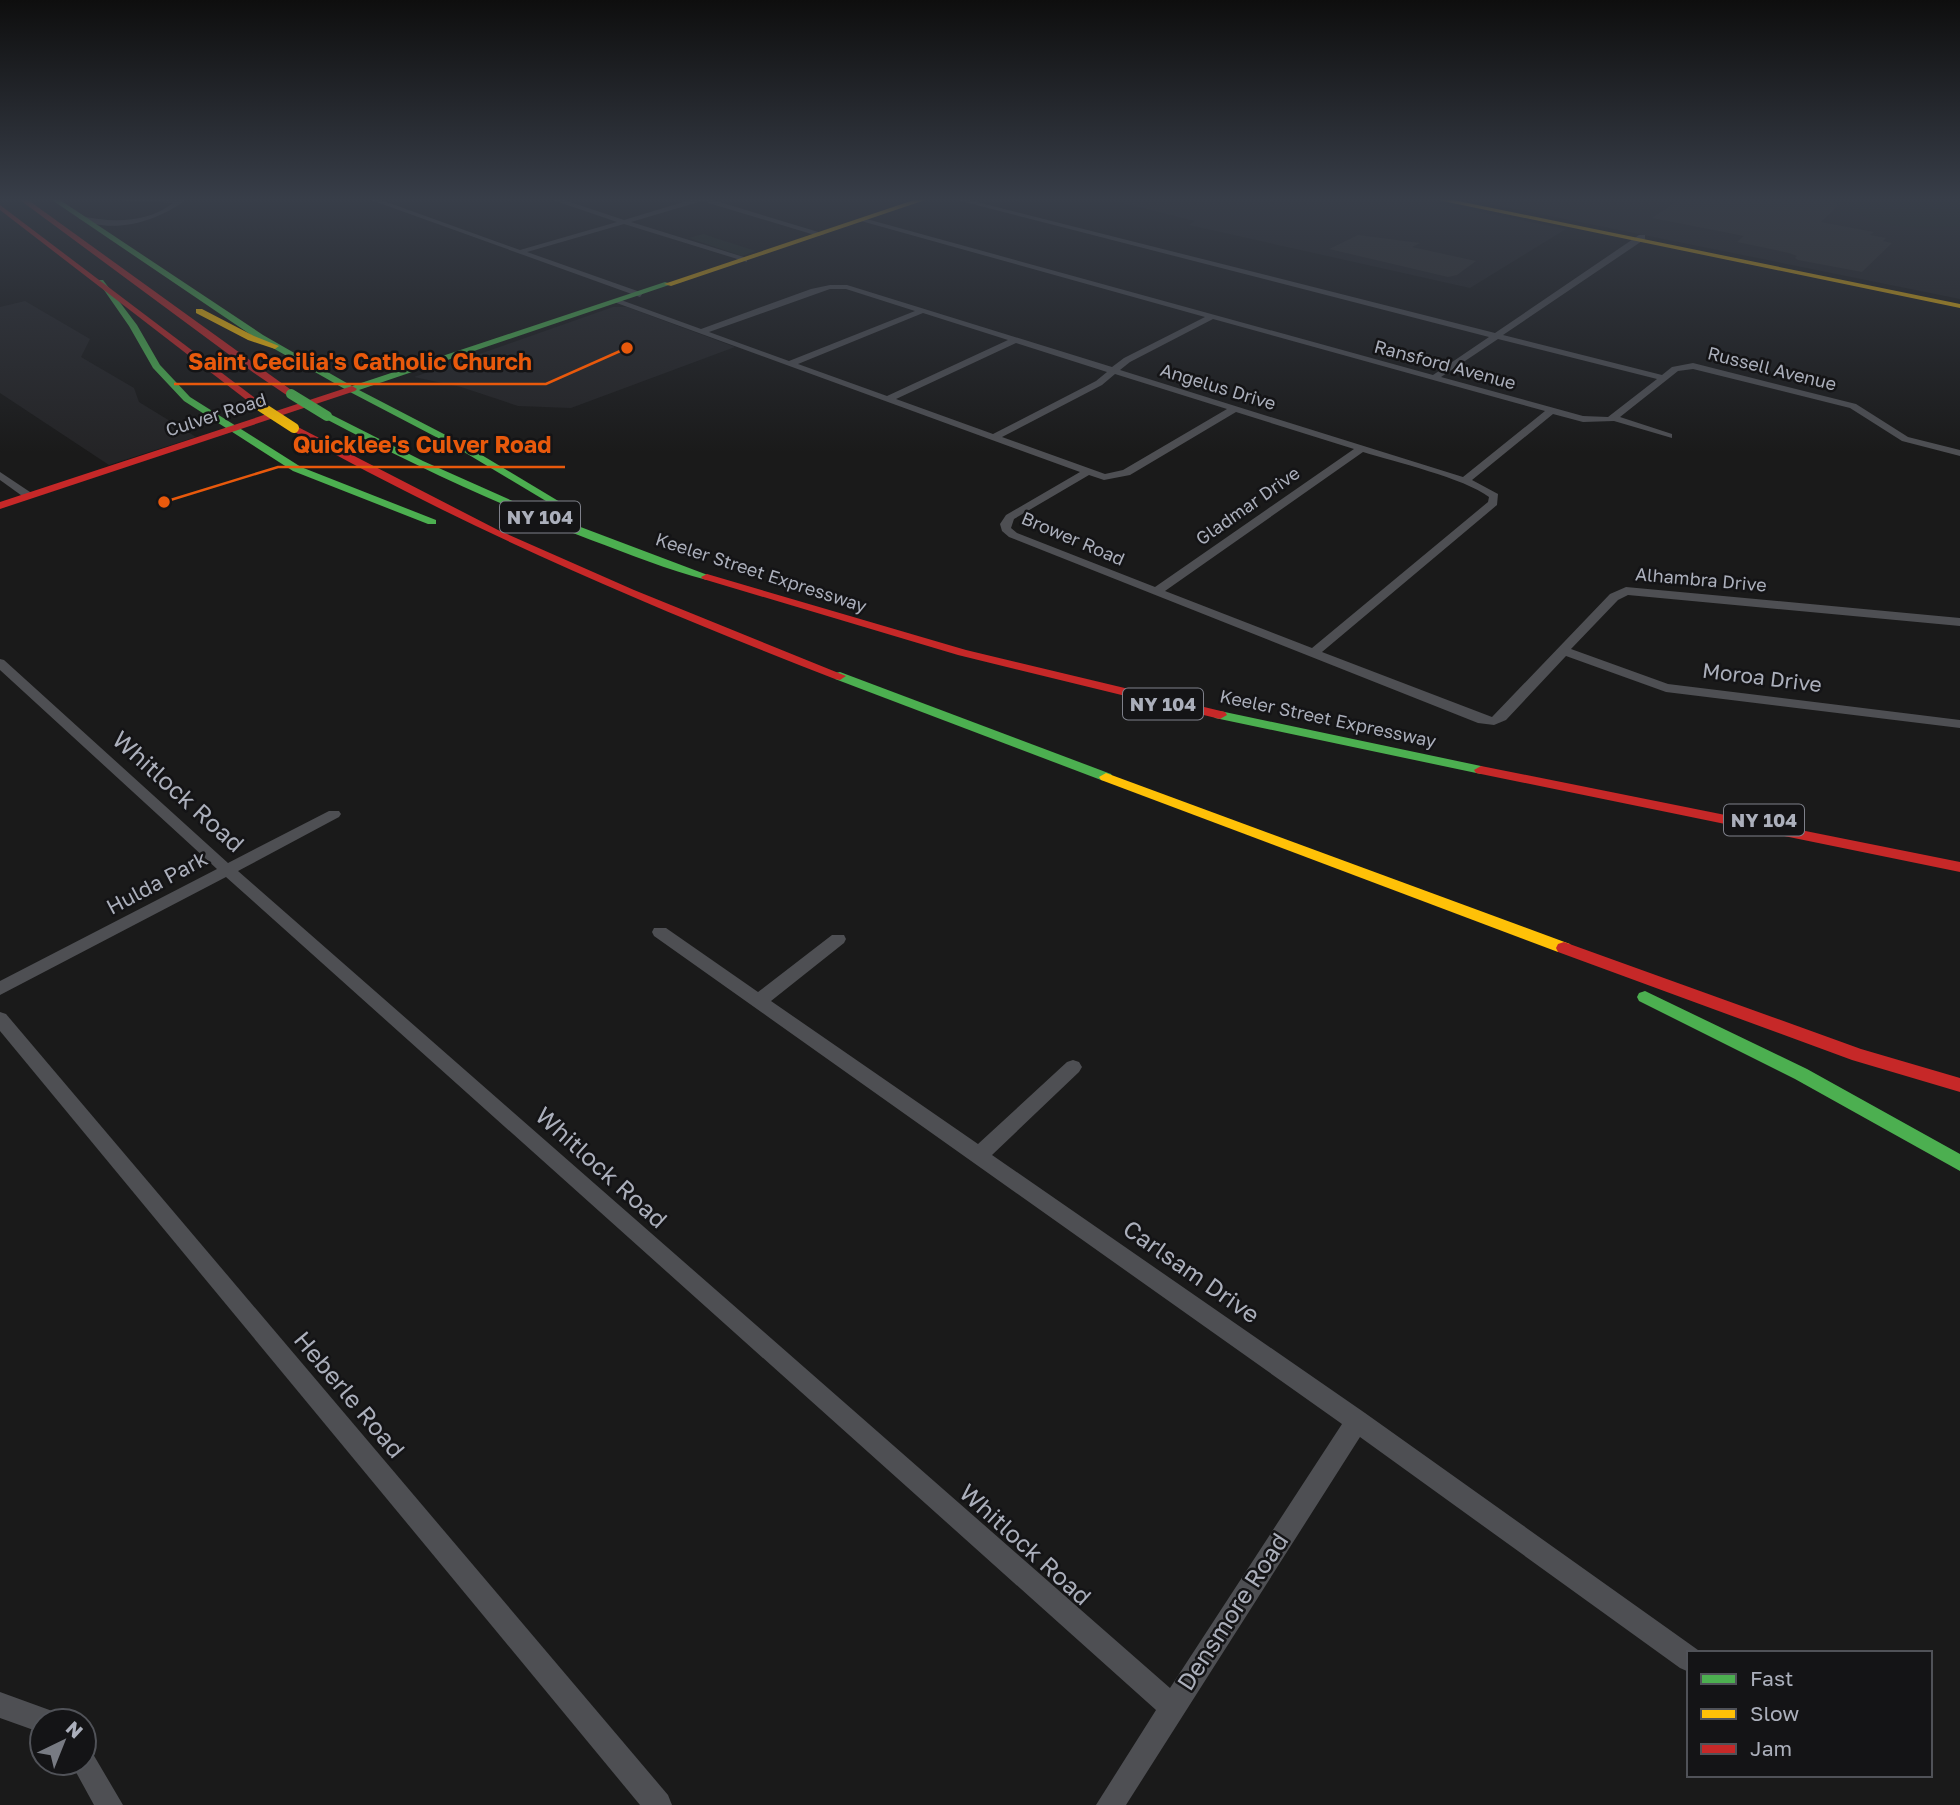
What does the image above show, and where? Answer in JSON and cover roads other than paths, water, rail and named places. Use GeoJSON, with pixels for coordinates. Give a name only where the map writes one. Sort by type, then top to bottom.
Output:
{"type":"FeatureCollection","features":[{"type":"Feature","properties":{"kind":"main road"},"geometry":{"type":"LineString","coordinates":[[102,284],[133,325],[153,362],[185,398],[283,461],[323,481],[659,606]]}},
{"type":"Feature","properties":{"kind":"main road","name":"NY 104"},"geometry":{"type":"LineString","coordinates":[[103,284],[260,406],[294,428],[448,512],[659,606],[1283,845],[1780,1027],[1871,1059],[1960,1085]]}},
{"type":"Feature","properties":{"kind":"main road","name":"Keeler Street Expressway"},"geometry":{"type":"LineString","coordinates":[[140,284],[234,356],[327,416],[423,465],[513,506],[620,548],[763,595],[942,648],[1146,700],[1306,736],[1569,787]]}},
{"type":"Feature","properties":{"kind":"main road"},"geometry":{"type":"LineString","coordinates":[[150,284],[251,338],[275,346]]}},
{"type":"Feature","properties":{"kind":"main road"},"geometry":{"type":"LineString","coordinates":[[182,284],[275,346],[462,447],[600,529],[763,595]]}},
{"type":"Feature","properties":{"kind":"main road","name":"Culver Road"},"geometry":{"type":"LineString","coordinates":[[0,506],[672,284]]}},
{"type":"Feature","properties":{"kind":"main road"},"geometry":{"type":"LineString","coordinates":[[1863,284],[1960,304]]}},
{"type":"Feature","properties":{"kind":"main road"},"geometry":{"type":"LineString","coordinates":[[1569,787],[1960,867]]}},
{"type":"Feature","properties":{"kind":"main road","name":"NY 104"},"geometry":{"type":"LineString","coordinates":[[1569,787],[1779,823],[1940,846]]}},
{"type":"Feature","properties":{"kind":"main road"},"geometry":{"type":"LineString","coordinates":[[1283,845],[1629,989],[1789,1067],[1960,1163]]}},
{"type":"Feature","properties":{"kind":"street"},"geometry":{"type":"LineString","coordinates":[[609,284],[640,295]]}},
{"type":"Feature","properties":{"kind":"street","name":"Ransford Avenue"},"geometry":{"type":"LineString","coordinates":[[1093,284],[1552,411],[1591,421],[1614,418],[1669,436]]}},
{"type":"Feature","properties":{"kind":"street"},"geometry":{"type":"LineString","coordinates":[[1293,284],[1663,378]]}},
{"type":"Feature","properties":{"kind":"street"},"geometry":{"type":"LineString","coordinates":[[1434,378],[1573,284]]}},
{"type":"Feature","properties":{"kind":"street","name":"Angelus Drive"},"geometry":{"type":"LineString","coordinates":[[701,332],[830,287],[847,287],[1465,481],[1490,492],[1495,500],[1493,503],[1312,653]]}},
{"type":"Feature","properties":{"kind":"street"},"geometry":{"type":"LineString","coordinates":[[618,302],[1104,477],[1126,473],[1235,409]]}},
{"type":"Feature","properties":{"kind":"street"},"geometry":{"type":"LineString","coordinates":[[789,364],[922,311]]}},
{"type":"Feature","properties":{"kind":"street"},"geometry":{"type":"LineString","coordinates":[[992,438],[1099,383],[1126,360],[1211,317]]}},
{"type":"Feature","properties":{"kind":"street"},"geometry":{"type":"LineString","coordinates":[[886,400],[1015,340]]}},
{"type":"Feature","properties":{"kind":"street","name":"Russell Avenue"},"geometry":{"type":"LineString","coordinates":[[1663,378],[1678,367],[1687,366],[1731,375],[1853,406],[1905,439],[1960,453]]}},
{"type":"Feature","properties":{"kind":"street"},"geometry":{"type":"LineString","coordinates":[[1614,418],[1663,378]]}},
{"type":"Feature","properties":{"kind":"street"},"geometry":{"type":"LineString","coordinates":[[1465,481],[1552,411]]}},
{"type":"Feature","properties":{"kind":"street","name":"Gladmar Drive"},"geometry":{"type":"LineString","coordinates":[[1155,592],[1361,449]]}},
{"type":"Feature","properties":{"kind":"street","name":"Brower Road"},"geometry":{"type":"LineString","coordinates":[[1087,472],[1010,517],[1005,524],[1006,529],[1013,535],[1473,718],[1494,721]]}},
{"type":"Feature","properties":{"kind":"street"},"geometry":{"type":"LineString","coordinates":[[0,475],[29,496]]}},
{"type":"Feature","properties":{"kind":"street","name":"Alhambra Drive"},"geometry":{"type":"LineString","coordinates":[[1494,721],[1501,717],[1619,593],[1635,590],[1960,622]]}},
{"type":"Feature","properties":{"kind":"street","name":"Moroa Drive"},"geometry":{"type":"LineString","coordinates":[[1564,651],[1666,688],[1960,724]]}},
{"type":"Feature","properties":{"kind":"street","name":"Whitlock Road"},"geometry":{"type":"LineString","coordinates":[[0,663],[227,870],[1172,1707]]}},
{"type":"Feature","properties":{"kind":"street","name":"Hulda Park"},"geometry":{"type":"LineString","coordinates":[[0,989],[334,814]]}},
{"type":"Feature","properties":{"kind":"street","name":"Carlsam Drive"},"geometry":{"type":"LineString","coordinates":[[660,932],[1357,1421],[1687,1658]]}},
{"type":"Feature","properties":{"kind":"street"},"geometry":{"type":"LineString","coordinates":[[759,1001],[838,939]]}},
{"type":"Feature","properties":{"kind":"street","name":"Heberle Road"},"geometry":{"type":"LineString","coordinates":[[0,1019],[658,1805]]}},
{"type":"Feature","properties":{"kind":"street"},"geometry":{"type":"LineString","coordinates":[[978,1156],[1073,1067]]}},
{"type":"Feature","properties":{"kind":"street","name":"Densmore Road"},"geometry":{"type":"LineString","coordinates":[[1111,1805],[1357,1421]]}},
{"type":"Feature","properties":{"kind":"street"},"geometry":{"type":"LineString","coordinates":[[0,1705],[28,1715]]}},
{"type":"Feature","properties":{"kind":"street"},"geometry":{"type":"LineString","coordinates":[[92,1777],[109,1805]]}},
{"type":"Feature","properties":{"kind":"place","name":"Saint Cecilia's Catholic Church"},"geometry":{"type":"Point","coordinates":[627,348]}},
{"type":"Feature","properties":{"kind":"place","name":"Quicklee's Culver Road"},"geometry":{"type":"Point","coordinates":[164,502]}}]}
